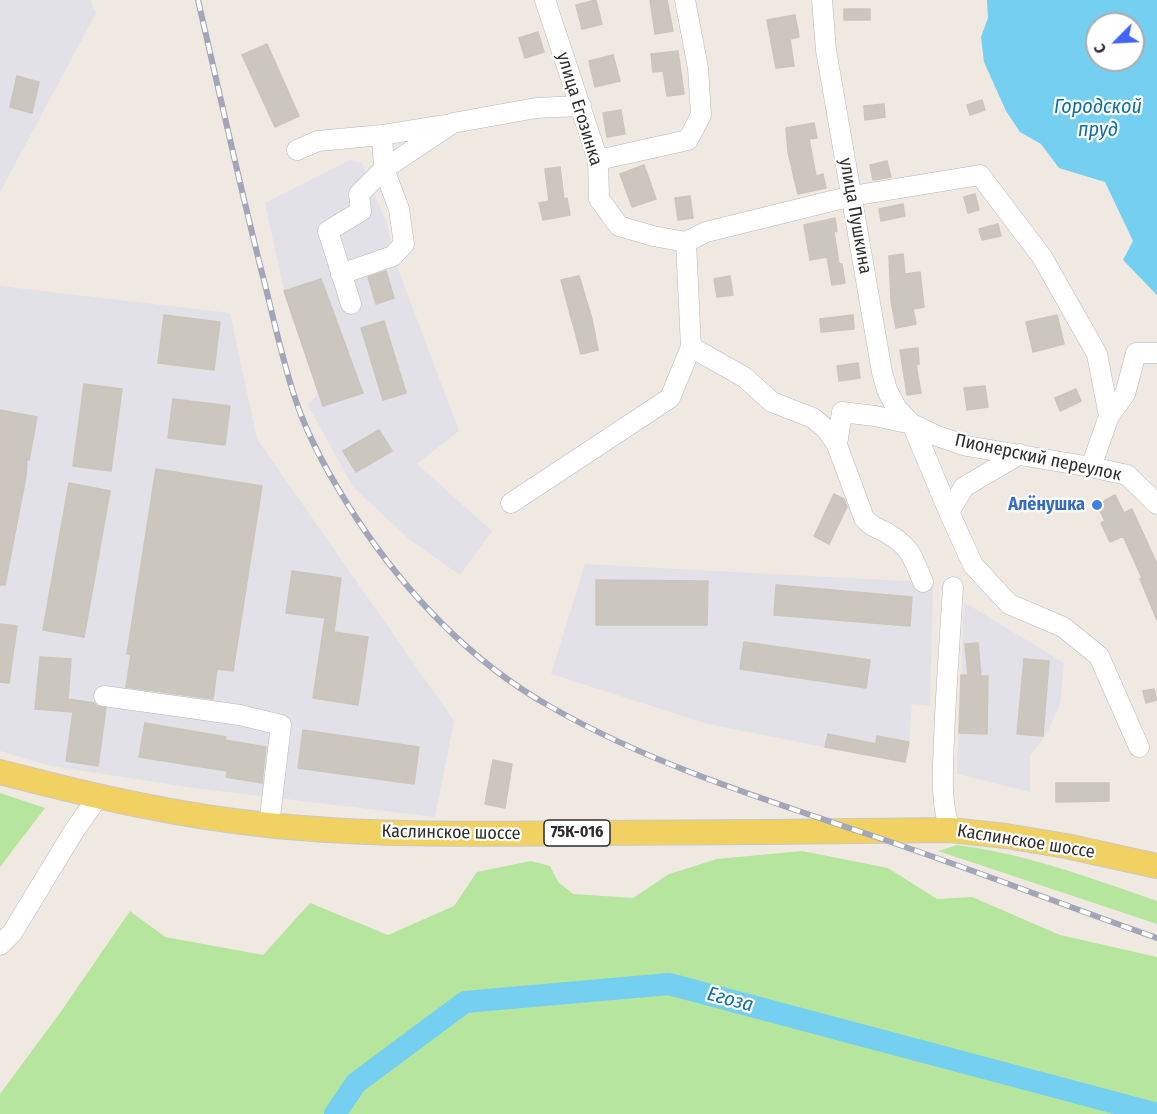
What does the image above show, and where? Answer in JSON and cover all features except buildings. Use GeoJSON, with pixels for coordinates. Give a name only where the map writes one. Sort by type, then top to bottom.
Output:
{"type":"FeatureCollection","features":[{"type":"Feature","properties":{"kind":"main road","name":"Каслинское шоссе"},"geometry":{"type":"LineString","coordinates":[[0,772],[98,797],[193,816],[269,825],[375,832],[486,834],[950,831],[1006,836],[1066,846],[1157,866]]}},
{"type":"Feature","properties":{"kind":"street","name":"улица Егозинка"},"geometry":{"type":"LineString","coordinates":[[545,0],[598,159],[598,199],[619,226],[653,236],[686,242]]}},
{"type":"Feature","properties":{"kind":"street"},"geometry":{"type":"LineString","coordinates":[[598,159],[687,140],[702,115],[698,68],[685,0]]}},
{"type":"Feature","properties":{"kind":"street","name":"улица Пушкина"},"geometry":{"type":"LineString","coordinates":[[823,1],[826,50],[882,372],[887,390],[897,410],[912,424]]}},
{"type":"Feature","properties":{"kind":"street"},"geometry":{"type":"LineString","coordinates":[[297,150],[318,141],[382,135],[536,108],[581,106]]}},
{"type":"Feature","properties":{"kind":"street"},"geometry":{"type":"LineString","coordinates":[[351,304],[328,231],[361,211],[359,194],[384,169],[453,123]]}},
{"type":"Feature","properties":{"kind":"street"},"geometry":{"type":"LineString","coordinates":[[341,274],[393,256],[404,244],[399,209],[384,169],[382,135]]}},
{"type":"Feature","properties":{"kind":"street"},"geometry":{"type":"LineString","coordinates":[[511,503],[670,398],[692,347],[686,242],[706,232],[852,196],[980,175],[1042,257],[1097,354],[1109,416]]}},
{"type":"Feature","properties":{"kind":"street"},"geometry":{"type":"LineString","coordinates":[[692,347],[744,377],[772,402],[813,418],[827,430],[837,445],[864,518],[869,525],[887,533],[909,549],[923,582]]}},
{"type":"Feature","properties":{"kind":"street"},"geometry":{"type":"LineString","coordinates":[[1091,466],[1109,416],[1125,394],[1136,353],[1157,353]]}},
{"type":"Feature","properties":{"kind":"street"},"geometry":{"type":"LineString","coordinates":[[790,409],[812,407],[912,424],[974,565],[1009,604],[1063,627],[1099,656],[1139,747]]}},
{"type":"Feature","properties":{"kind":"street"},"geometry":{"type":"LineString","coordinates":[[837,445],[842,412]]}},
{"type":"Feature","properties":{"kind":"street","name":"Пионерский переулок"},"geometry":{"type":"LineString","coordinates":[[912,424],[937,436],[967,446],[1091,466],[1127,475],[1157,504]]}},
{"type":"Feature","properties":{"kind":"street"},"geometry":{"type":"LineString","coordinates":[[949,512],[964,487],[1020,454]]}},
{"type":"Feature","properties":{"kind":"street"},"geometry":{"type":"LineString","coordinates":[[950,831],[944,813],[943,780],[946,685],[953,587]]}},
{"type":"Feature","properties":{"kind":"street"},"geometry":{"type":"LineString","coordinates":[[104,696],[240,715],[281,725],[269,825]]}},
{"type":"Feature","properties":{"kind":"street"},"geometry":{"type":"LineString","coordinates":[[0,945],[12,933],[74,831],[98,797]]}},
{"type":"Feature","properties":{"kind":"shaded area"},"geometry":{"type":"Polygon","coordinates":[[[0,0],[90,0],[96,13],[0,192],[0,0]]]}},
{"type":"Feature","properties":{"kind":"shaded area"},"geometry":{"type":"Polygon","coordinates":[[[350,160],[362,163],[389,230],[393,256],[459,431],[417,464],[492,531],[460,575],[410,540],[353,487],[308,405],[318,394],[284,291],[265,203],[350,160]]]}},
{"type":"Feature","properties":{"kind":"shaded area"},"geometry":{"type":"Polygon","coordinates":[[[0,286],[230,313],[257,439],[454,721],[435,817],[194,788],[51,766],[0,751],[0,286]]]}},
{"type":"Feature","properties":{"kind":"shaded area"},"geometry":{"type":"Polygon","coordinates":[[[585,564],[923,582],[933,587],[930,706],[912,704],[909,742],[874,755],[864,755],[708,724],[551,674],[585,564]]]}},
{"type":"Feature","properties":{"kind":"shaded area"},"geometry":{"type":"Polygon","coordinates":[[[964,602],[1064,663],[1060,703],[1048,731],[1030,756],[1030,792],[957,774],[964,602]]]}},
{"type":"Feature","properties":{"kind":"green space"},"geometry":{"type":"Polygon","coordinates":[[[0,793],[45,808],[0,867],[0,793]]]}},
{"type":"Feature","properties":{"kind":"green space"},"geometry":{"type":"Polygon","coordinates":[[[957,845],[1033,861],[1157,901],[1157,924],[938,851],[957,845]]]}},
{"type":"Feature","properties":{"kind":"green space"},"geometry":{"type":"Polygon","coordinates":[[[802,851],[888,868],[937,899],[972,897],[1060,935],[1157,957],[1157,1114],[0,1114],[0,1094],[62,1010],[130,911],[165,937],[263,955],[310,903],[388,935],[454,906],[477,872],[531,861],[550,866],[558,882],[573,894],[633,898],[669,874],[717,859],[802,851]]]}},
{"type":"Feature","properties":{"kind":"water","name":"Городской пруд"},"geometry":{"type":"Polygon","coordinates":[[[987,0],[1157,0],[1157,295],[1123,260],[1133,241],[1105,182],[1059,168],[1041,144],[1020,132],[1006,111],[984,62],[981,37],[988,18],[987,0]]]}},
{"type":"Feature","properties":{"kind":"waterway","name":"Егоза"},"geometry":{"type":"LineString","coordinates":[[335,1114],[356,1083],[465,1002],[669,984],[1157,1114]]}},
{"type":"Feature","properties":{"kind":"railway"},"geometry":{"type":"LineString","coordinates":[[198,0],[245,205],[278,337],[302,417],[339,491],[376,547],[443,624],[468,648],[522,689],[587,727],[625,745],[740,791],[933,857],[1157,938]]}},
{"type":"Feature","properties":{"kind":"place","name":"Алёнушка"},"geometry":{"type":"Point","coordinates":[1097,505]}}]}
